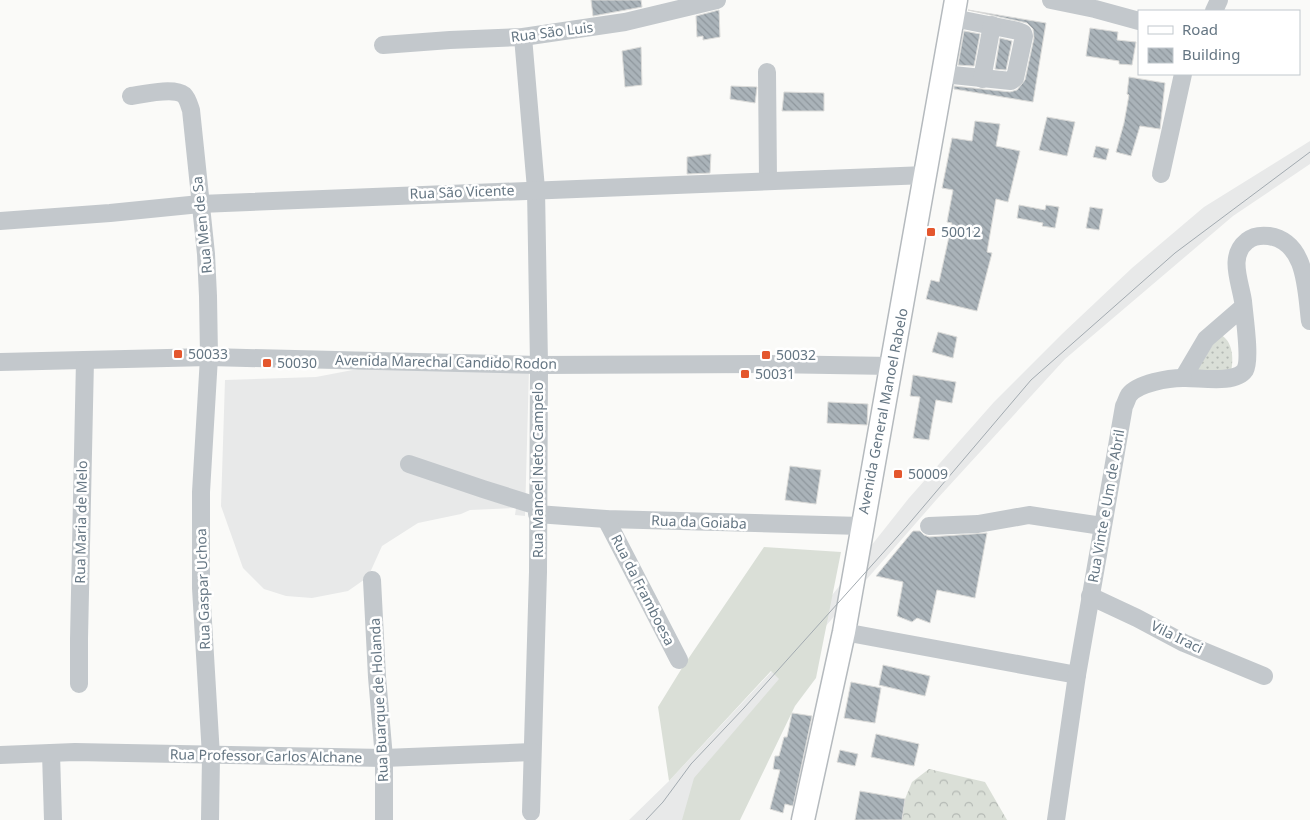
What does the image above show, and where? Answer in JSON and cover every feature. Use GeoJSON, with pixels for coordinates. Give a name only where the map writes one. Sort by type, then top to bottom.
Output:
{"type":"FeatureCollection","features":[{"type":"Feature","properties":{"kind":"main road","name":"Avenida General Manoel Rabelo"},"geometry":{"type":"LineString","coordinates":[[803,820],[844,632],[861,526],[892,366],[954,9]]}},
{"type":"Feature","properties":{"kind":"street","name":"Rua São Luis"},"geometry":{"type":"LineString","coordinates":[[384,44],[523,38],[625,22],[717,0]]}},
{"type":"Feature","properties":{"kind":"street"},"geometry":{"type":"LineString","coordinates":[[1051,0],[1095,9],[1138,22]]}},
{"type":"Feature","properties":{"kind":"street"},"geometry":{"type":"LineString","coordinates":[[943,74],[1007,82],[1013,81],[1024,36],[1018,30],[992,26],[954,9]]}},
{"type":"Feature","properties":{"kind":"street"},"geometry":{"type":"LineString","coordinates":[[982,79],[992,26]]}},
{"type":"Feature","properties":{"kind":"street","name":"Rua Manoel Neto Campelo"},"geometry":{"type":"LineString","coordinates":[[523,38],[536,189],[539,365],[537,630],[531,812]]}},
{"type":"Feature","properties":{"kind":"street"},"geometry":{"type":"LineString","coordinates":[[768,72],[768,180]]}},
{"type":"Feature","properties":{"kind":"street"},"geometry":{"type":"LineString","coordinates":[[1161,174],[1184,75]]}},
{"type":"Feature","properties":{"kind":"street","name":"Rua Men de Sa"},"geometry":{"type":"LineString","coordinates":[[131,96],[169,91],[183,94],[188,100],[191,110],[206,254],[209,358]]}},
{"type":"Feature","properties":{"kind":"street","name":"Rua São Vicente"},"geometry":{"type":"LineString","coordinates":[[0,221],[200,204],[536,189],[926,175]]}},
{"type":"Feature","properties":{"kind":"street","name":"Rua Vinte e Um de Abril"},"geometry":{"type":"LineString","coordinates":[[1056,820],[1076,675],[1124,406],[1129,395],[1146,385],[1172,378],[1220,380],[1240,374],[1245,369],[1247,352],[1237,270],[1238,251],[1251,238],[1260,235],[1270,236],[1282,240],[1294,249],[1305,277],[1310,321]]}},
{"type":"Feature","properties":{"kind":"street"},"geometry":{"type":"LineString","coordinates":[[1183,378],[1206,340],[1243,307]]}},
{"type":"Feature","properties":{"kind":"street","name":"Avenida Marechal Candido Rodon"},"geometry":{"type":"LineString","coordinates":[[0,362],[209,358],[539,365],[767,364],[892,366]]}},
{"type":"Feature","properties":{"kind":"street","name":"Rua Gaspar Uchoa"},"geometry":{"type":"LineString","coordinates":[[209,358],[201,492],[201,588],[211,756],[210,820]]}},
{"type":"Feature","properties":{"kind":"street","name":"Rua Maria de Melo"},"geometry":{"type":"LineString","coordinates":[[79,684],[85,360]]}},
{"type":"Feature","properties":{"kind":"street","name":"Rua da Goiaba"},"geometry":{"type":"LineString","coordinates":[[409,464],[537,510],[606,519],[861,526]]}},
{"type":"Feature","properties":{"kind":"street"},"geometry":{"type":"LineString","coordinates":[[929,526],[978,524],[1029,515],[1102,526]]}},
{"type":"Feature","properties":{"kind":"street","name":"Rua da Framboesa"},"geometry":{"type":"LineString","coordinates":[[606,519],[679,660]]}},
{"type":"Feature","properties":{"kind":"street","name":"Rua Buarque de Holanda"},"geometry":{"type":"LineString","coordinates":[[372,580],[377,678],[384,758],[384,820]]}},
{"type":"Feature","properties":{"kind":"street","name":"Vila Iraci"},"geometry":{"type":"LineString","coordinates":[[1090,596],[1184,642],[1264,676]]}},
{"type":"Feature","properties":{"kind":"street"},"geometry":{"type":"LineString","coordinates":[[844,632],[1076,675]]}},
{"type":"Feature","properties":{"kind":"street","name":"Rua Professor Carlos Alchane"},"geometry":{"type":"LineString","coordinates":[[0,755],[51,753],[384,758],[532,752]]}},
{"type":"Feature","properties":{"kind":"street"},"geometry":{"type":"LineString","coordinates":[[51,753],[53,820]]}},
{"type":"Feature","properties":{"kind":"shaded area"},"geometry":{"type":"Polygon","coordinates":[[[1310,141],[1310,164],[1233,216],[1065,359],[937,499],[810,644],[736,820],[629,820],[669,781],[772,671],[909,498],[994,402],[1062,334],[1132,268],[1204,207],[1310,141]]]}},
{"type":"Feature","properties":{"kind":"shaded area"},"geometry":{"type":"Polygon","coordinates":[[[379,365],[529,370],[525,516],[515,515],[516,508],[470,510],[461,514],[418,523],[382,546],[368,577],[348,591],[312,598],[286,596],[264,589],[243,568],[221,506],[225,380],[316,377],[379,365]]]}},
{"type":"Feature","properties":{"kind":"green space"},"geometry":{"type":"Polygon","coordinates":[[[1219,334],[1228,341],[1232,352],[1230,375],[1195,374],[1219,334]]]}},
{"type":"Feature","properties":{"kind":"green space"},"geometry":{"type":"Polygon","coordinates":[[[764,547],[841,552],[816,678],[795,706],[740,820],[682,820],[694,778],[779,679],[771,671],[669,781],[658,707],[682,668],[764,547]]]}},
{"type":"Feature","properties":{"kind":"green space"},"geometry":{"type":"Polygon","coordinates":[[[929,769],[985,782],[1007,820],[902,820],[905,799],[912,782],[929,769]]]}},
{"type":"Feature","properties":{"kind":"building"},"geometry":{"type":"Polygon","coordinates":[[[591,0],[641,0],[642,7],[593,16],[591,0]]]}},
{"type":"Feature","properties":{"kind":"building"},"geometry":{"type":"Polygon","coordinates":[[[719,10],[720,37],[703,40],[703,36],[697,37],[696,16],[719,10]]]}},
{"type":"Feature","properties":{"kind":"building"},"geometry":{"type":"Polygon","coordinates":[[[968,10],[1046,23],[1033,102],[954,89],[954,86],[1010,92],[1017,90],[1025,80],[1034,38],[1033,29],[1027,23],[968,10]]]}},
{"type":"Feature","properties":{"kind":"building"},"geometry":{"type":"Polygon","coordinates":[[[1090,28],[1118,32],[1117,40],[1136,42],[1132,65],[1119,64],[1119,61],[1086,56],[1090,28]]]}},
{"type":"Feature","properties":{"kind":"building"},"geometry":{"type":"Polygon","coordinates":[[[964,31],[980,34],[974,66],[958,65],[964,31]]]}},
{"type":"Feature","properties":{"kind":"building"},"geometry":{"type":"Polygon","coordinates":[[[1000,38],[1012,41],[1006,70],[995,69],[1000,38]]]}},
{"type":"Feature","properties":{"kind":"building"},"geometry":{"type":"Polygon","coordinates":[[[641,47],[642,85],[625,87],[622,51],[641,47]]]}},
{"type":"Feature","properties":{"kind":"building"},"geometry":{"type":"Polygon","coordinates":[[[1129,77],[1165,83],[1160,129],[1140,126],[1131,156],[1116,152],[1129,95],[1127,94],[1129,77]]]}},
{"type":"Feature","properties":{"kind":"building"},"geometry":{"type":"Polygon","coordinates":[[[731,86],[757,87],[755,103],[730,99],[731,86]]]}},
{"type":"Feature","properties":{"kind":"building"},"geometry":{"type":"Polygon","coordinates":[[[784,92],[824,93],[824,111],[782,111],[784,92]]]}},
{"type":"Feature","properties":{"kind":"building"},"geometry":{"type":"Polygon","coordinates":[[[1047,117],[1075,122],[1067,156],[1039,150],[1047,117]]]}},
{"type":"Feature","properties":{"kind":"building"},"geometry":{"type":"Polygon","coordinates":[[[975,121],[1000,124],[996,146],[1020,151],[1008,202],[996,199],[987,252],[992,253],[977,311],[926,299],[931,280],[939,282],[952,223],[947,222],[953,190],[942,188],[952,138],[972,141],[975,121]]]}},
{"type":"Feature","properties":{"kind":"building"},"geometry":{"type":"Polygon","coordinates":[[[1096,146],[1109,149],[1106,160],[1093,157],[1096,146]]]}},
{"type":"Feature","properties":{"kind":"building"},"geometry":{"type":"Polygon","coordinates":[[[711,154],[710,173],[687,174],[687,157],[711,154]]]}},
{"type":"Feature","properties":{"kind":"building"},"geometry":{"type":"Polygon","coordinates":[[[1019,205],[1045,210],[1046,205],[1059,207],[1055,228],[1042,226],[1043,223],[1017,218],[1019,205]]]}},
{"type":"Feature","properties":{"kind":"building"},"geometry":{"type":"Polygon","coordinates":[[[1090,207],[1103,209],[1099,230],[1086,228],[1090,207]]]}},
{"type":"Feature","properties":{"kind":"building"},"geometry":{"type":"Polygon","coordinates":[[[938,332],[957,337],[953,358],[932,352],[938,332]]]}},
{"type":"Feature","properties":{"kind":"building"},"geometry":{"type":"Polygon","coordinates":[[[913,375],[956,382],[952,403],[936,400],[929,440],[913,438],[920,397],[910,396],[913,375]]]}},
{"type":"Feature","properties":{"kind":"building"},"geometry":{"type":"Polygon","coordinates":[[[828,402],[868,404],[867,425],[827,423],[828,402]]]}},
{"type":"Feature","properties":{"kind":"building"},"geometry":{"type":"Polygon","coordinates":[[[790,466],[821,470],[816,504],[785,500],[790,466]]]}},
{"type":"Feature","properties":{"kind":"building"},"geometry":{"type":"Polygon","coordinates":[[[913,531],[920,531],[929,537],[987,533],[975,598],[937,590],[930,623],[917,618],[912,622],[897,616],[903,582],[876,576],[913,531]]]}},
{"type":"Feature","properties":{"kind":"building"},"geometry":{"type":"Polygon","coordinates":[[[883,665],[930,676],[925,696],[879,685],[883,665]]]}},
{"type":"Feature","properties":{"kind":"building"},"geometry":{"type":"Polygon","coordinates":[[[851,682],[881,688],[875,723],[844,718],[851,682]]]}},
{"type":"Feature","properties":{"kind":"building"},"geometry":{"type":"Polygon","coordinates":[[[792,713],[812,716],[793,806],[785,804],[783,813],[770,809],[780,770],[773,769],[775,756],[779,756],[784,737],[787,737],[792,713]]]}},
{"type":"Feature","properties":{"kind":"building"},"geometry":{"type":"Polygon","coordinates":[[[876,734],[919,744],[914,766],[871,757],[876,734]]]}},
{"type":"Feature","properties":{"kind":"building"},"geometry":{"type":"Polygon","coordinates":[[[840,750],[858,754],[855,766],[837,762],[840,750]]]}},
{"type":"Feature","properties":{"kind":"building"},"geometry":{"type":"Polygon","coordinates":[[[860,791],[905,799],[902,820],[855,820],[860,791]]]}},
{"type":"Feature","properties":{"kind":"tram line"},"geometry":{"type":"LineString","coordinates":[[646,820],[663,802],[691,764],[744,708],[907,526],[1031,380],[1175,253],[1310,152]]}},
{"type":"Feature","properties":{"kind":"place","name":"50012"},"geometry":{"type":"Point","coordinates":[931,232]}},
{"type":"Feature","properties":{"kind":"place","name":"50033"},"geometry":{"type":"Point","coordinates":[178,354]}},
{"type":"Feature","properties":{"kind":"place","name":"50032"},"geometry":{"type":"Point","coordinates":[766,355]}},
{"type":"Feature","properties":{"kind":"place","name":"50030"},"geometry":{"type":"Point","coordinates":[267,363]}},
{"type":"Feature","properties":{"kind":"place","name":"50031"},"geometry":{"type":"Point","coordinates":[745,374]}},
{"type":"Feature","properties":{"kind":"place","name":"50009"},"geometry":{"type":"Point","coordinates":[898,474]}}]}
